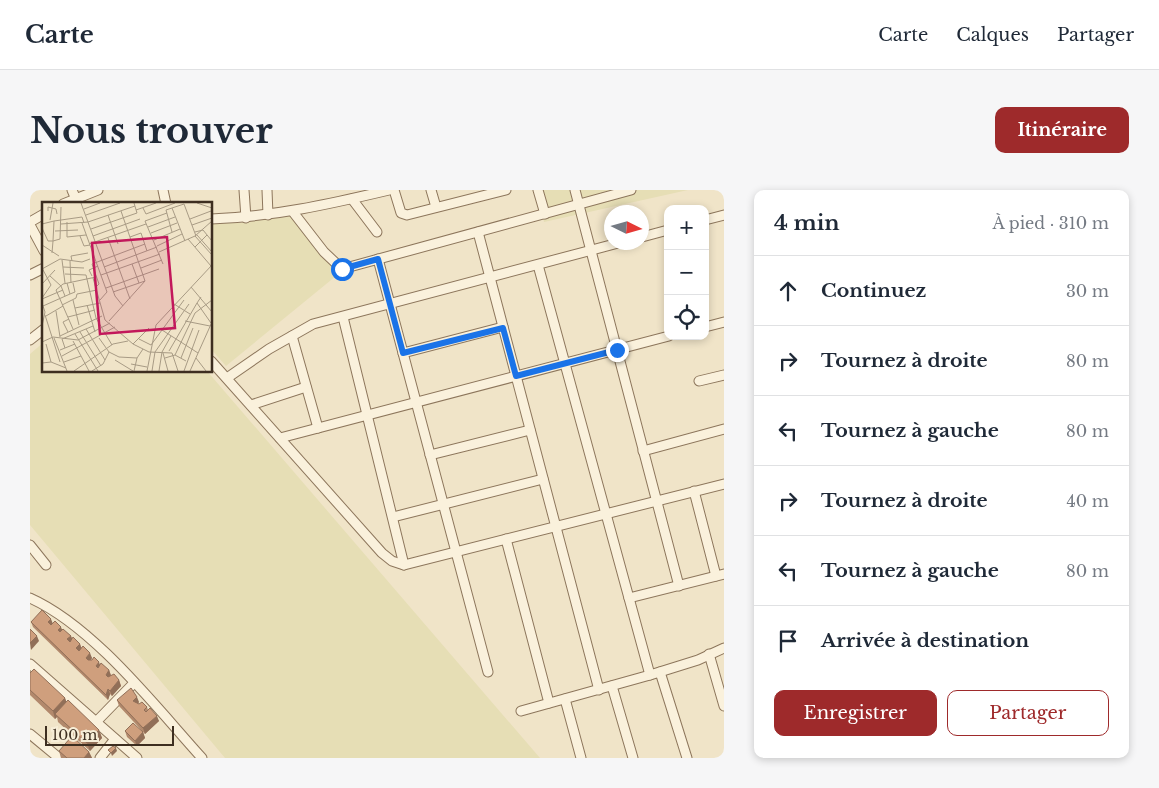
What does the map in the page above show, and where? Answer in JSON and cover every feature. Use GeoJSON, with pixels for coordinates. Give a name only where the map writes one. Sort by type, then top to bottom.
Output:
{"type":"FeatureCollection","features":[{"type":"Feature","properties":{"kind":"street"},"geometry":{"type":"LineString","coordinates":[[75,197],[98,190]]}},
{"type":"Feature","properties":{"kind":"street"},"geometry":{"type":"LineString","coordinates":[[244,190],[246,218]]}},
{"type":"Feature","properties":{"kind":"street"},"geometry":{"type":"LineString","coordinates":[[267,190],[268,215]]}},
{"type":"Feature","properties":{"kind":"street"},"geometry":{"type":"LineString","coordinates":[[212,219],[246,218],[293,212],[352,199],[368,192],[389,190]]}},
{"type":"Feature","properties":{"kind":"street"},"geometry":{"type":"LineString","coordinates":[[394,190],[398,208],[404,215],[436,207],[468,194],[506,190]]}},
{"type":"Feature","properties":{"kind":"street"},"geometry":{"type":"LineString","coordinates":[[431,190],[436,207]]}},
{"type":"Feature","properties":{"kind":"street"},"geometry":{"type":"LineString","coordinates":[[538,190],[545,214]]}},
{"type":"Feature","properties":{"kind":"street"},"geometry":{"type":"LineString","coordinates":[[575,190],[679,586]]}},
{"type":"Feature","properties":{"kind":"street"},"geometry":{"type":"LineString","coordinates":[[293,212],[324,252],[342,269],[628,190]]}},
{"type":"Feature","properties":{"kind":"street"},"geometry":{"type":"LineString","coordinates":[[352,199],[377,232]]}},
{"type":"Feature","properties":{"kind":"street"},"geometry":{"type":"LineString","coordinates":[[42,215],[30,223],[42,247]]}},
{"type":"Feature","properties":{"kind":"street"},"geometry":{"type":"LineString","coordinates":[[709,219],[724,216]]}},
{"type":"Feature","properties":{"kind":"street"},"geometry":{"type":"LineString","coordinates":[[649,235],[664,231]]}},
{"type":"Feature","properties":{"kind":"street"},"geometry":{"type":"LineString","coordinates":[[478,232],[599,690]]}},
{"type":"Feature","properties":{"kind":"street"},"geometry":{"type":"LineString","coordinates":[[227,378],[313,324],[604,247]]}},
{"type":"Feature","properties":{"kind":"street"},"geometry":{"type":"LineString","coordinates":[[378,259],[488,672]]}},
{"type":"Feature","properties":{"kind":"street"},"geometry":{"type":"LineString","coordinates":[[538,265],[650,675]]}},
{"type":"Feature","properties":{"kind":"street"},"geometry":{"type":"LineString","coordinates":[[30,275],[42,269]]}},
{"type":"Feature","properties":{"kind":"street"},"geometry":{"type":"LineString","coordinates":[[343,317],[404,564]]}},
{"type":"Feature","properties":{"kind":"street"},"geometry":{"type":"LineString","coordinates":[[709,326],[724,322]]}},
{"type":"Feature","properties":{"kind":"street"},"geometry":{"type":"LineString","coordinates":[[403,353],[503,328]]}},
{"type":"Feature","properties":{"kind":"street"},"geometry":{"type":"LineString","coordinates":[[30,340],[42,331]]}},
{"type":"Feature","properties":{"kind":"street"},"geometry":{"type":"LineString","coordinates":[[292,336],[318,428]]}},
{"type":"Feature","properties":{"kind":"street"},"geometry":{"type":"LineString","coordinates":[[280,438],[664,337]]}},
{"type":"Feature","properties":{"kind":"street"},"geometry":{"type":"LineString","coordinates":[[212,362],[382,553],[392,561],[404,564],[724,484]]}},
{"type":"Feature","properties":{"kind":"street"},"geometry":{"type":"LineString","coordinates":[[699,382],[724,375]]}},
{"type":"Feature","properties":{"kind":"street"},"geometry":{"type":"LineString","coordinates":[[251,405],[306,388]]}},
{"type":"Feature","properties":{"kind":"street"},"geometry":{"type":"LineString","coordinates":[[644,451],[724,429]]}},
{"type":"Feature","properties":{"kind":"street"},"geometry":{"type":"LineString","coordinates":[[430,455],[530,430]]}},
{"type":"Feature","properties":{"kind":"street"},"geometry":{"type":"LineString","coordinates":[[393,518],[543,479]]}},
{"type":"Feature","properties":{"kind":"street"},"geometry":{"type":"LineString","coordinates":[[629,598],[720,575],[694,492]]}},
{"type":"Feature","properties":{"kind":"street"},"geometry":{"type":"LineString","coordinates":[[506,539],[550,703]]}},
{"type":"Feature","properties":{"kind":"street"},"geometry":{"type":"LineString","coordinates":[[31,548],[46,565]]}},
{"type":"Feature","properties":{"kind":"street"},"geometry":{"type":"LineString","coordinates":[[30,598],[48,606],[74,625],[134,683],[202,758]]}},
{"type":"Feature","properties":{"kind":"street"},"geometry":{"type":"LineString","coordinates":[[521,711],[660,672],[724,648]]}},
{"type":"Feature","properties":{"kind":"street"},"geometry":{"type":"LineString","coordinates":[[709,654],[724,706]]}},
{"type":"Feature","properties":{"kind":"street"},"geometry":{"type":"LineString","coordinates":[[30,664],[137,758]]}},
{"type":"Feature","properties":{"kind":"street"},"geometry":{"type":"LineString","coordinates":[[660,672],[687,758]]}},
{"type":"Feature","properties":{"kind":"street"},"geometry":{"type":"LineString","coordinates":[[96,722],[134,683]]}},
{"type":"Feature","properties":{"kind":"street"},"geometry":{"type":"LineString","coordinates":[[612,686],[633,758]]}},
{"type":"Feature","properties":{"kind":"street"},"geometry":{"type":"LineString","coordinates":[[565,699],[582,758]]}},
{"type":"Feature","properties":{"kind":"street"},"geometry":{"type":"LineString","coordinates":[[30,734],[59,758]]}},
{"type":"Feature","properties":{"kind":"street"},"geometry":{"type":"LineString","coordinates":[[100,758],[115,739]]}},
{"type":"Feature","properties":{"kind":"shaded area"},"geometry":{"type":"Polygon","coordinates":[[[537,190],[688,190],[620,205],[604,205],[604,209],[544,222],[537,190]]]}},
{"type":"Feature","properties":{"kind":"shaded area"},"geometry":{"type":"Polygon","coordinates":[[[291,215],[336,269],[336,276],[226,366],[212,350],[212,222],[239,223],[291,215]]]}},
{"type":"Feature","properties":{"kind":"shaded area"},"geometry":{"type":"Polygon","coordinates":[[[42,344],[42,372],[208,372],[540,758],[225,758],[30,525],[30,354],[42,344]]]}},
{"type":"Feature","properties":{"kind":"building"},"geometry":{"type":"Polygon","coordinates":[[[42,610],[51,619],[48,622],[51,625],[55,621],[61,627],[58,630],[60,632],[63,629],[71,636],[67,639],[70,642],[73,637],[80,644],[76,648],[79,651],[83,646],[90,653],[86,658],[88,660],[92,660],[94,657],[99,662],[96,666],[98,668],[101,663],[109,670],[106,675],[108,677],[114,674],[119,680],[110,691],[108,689],[106,695],[31,622],[42,610]]]}},
{"type":"Feature","properties":{"kind":"building"},"geometry":{"type":"Polygon","coordinates":[[[30,629],[37,636],[30,643],[30,629]]]}},
{"type":"Feature","properties":{"kind":"building"},"geometry":{"type":"Polygon","coordinates":[[[34,669],[65,698],[53,711],[30,690],[30,673],[34,669]]]}},
{"type":"Feature","properties":{"kind":"building"},"geometry":{"type":"Polygon","coordinates":[[[131,688],[137,697],[133,701],[139,704],[142,702],[147,707],[144,710],[146,712],[150,708],[157,716],[143,728],[117,700],[131,688]]]}},
{"type":"Feature","properties":{"kind":"building"},"geometry":{"type":"Polygon","coordinates":[[[68,700],[99,730],[87,743],[55,714],[68,700]]]}},
{"type":"Feature","properties":{"kind":"building"},"geometry":{"type":"Polygon","coordinates":[[[133,723],[143,732],[135,741],[125,731],[133,723]]]}},
{"type":"Feature","properties":{"kind":"building"},"geometry":{"type":"Polygon","coordinates":[[[72,736],[89,752],[84,758],[67,758],[59,751],[72,736]]]}},
{"type":"Feature","properties":{"kind":"building"},"geometry":{"type":"Polygon","coordinates":[[[113,746],[116,748],[111,753],[108,750],[113,746]]]}},
{"type":"Feature","properties":{"kind":"route"},"geometry":{"type":"LineString","coordinates":[[342,269],[378,259],[403,353],[503,328],[516,376],[617,350]]}}]}
